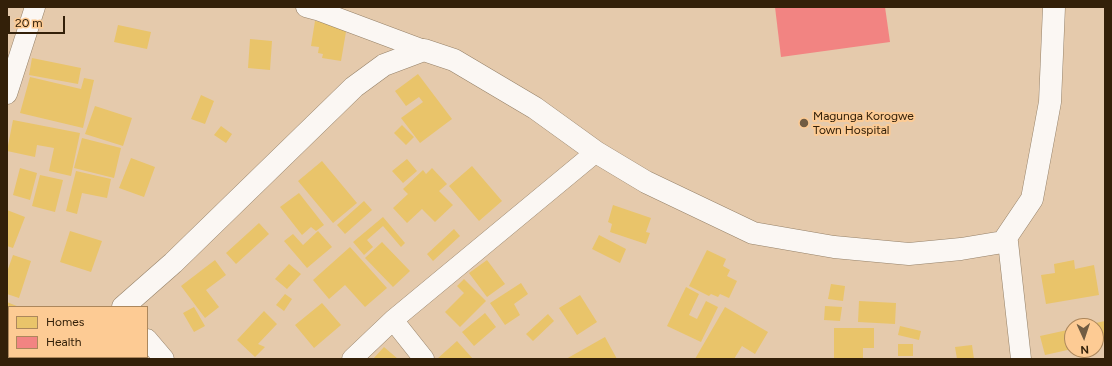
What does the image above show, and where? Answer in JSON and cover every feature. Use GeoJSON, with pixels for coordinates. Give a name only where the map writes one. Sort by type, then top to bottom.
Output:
{"type":"FeatureCollection","features":[{"type":"Feature","properties":{"kind":"street"},"geometry":{"type":"LineString","coordinates":[[7,94],[35,7]]}},
{"type":"Feature","properties":{"kind":"street"},"geometry":{"type":"LineString","coordinates":[[306,7],[454,60],[535,108],[596,152],[646,182],[753,233],[834,248],[909,254],[961,249],[1008,242],[1021,359]]}},
{"type":"Feature","properties":{"kind":"street"},"geometry":{"type":"LineString","coordinates":[[1003,242],[1032,199],[1050,102],[1054,7]]}},
{"type":"Feature","properties":{"kind":"street"},"geometry":{"type":"LineString","coordinates":[[124,306],[173,263],[354,87],[384,65],[424,50]]}},
{"type":"Feature","properties":{"kind":"street"},"geometry":{"type":"LineString","coordinates":[[352,359],[393,320],[596,152]]}},
{"type":"Feature","properties":{"kind":"street"},"geometry":{"type":"LineString","coordinates":[[393,320],[424,359]]}},
{"type":"Feature","properties":{"kind":"street"},"geometry":{"type":"LineString","coordinates":[[148,340],[164,359]]}},
{"type":"Feature","properties":{"kind":"building: Homes"},"geometry":{"type":"Polygon","coordinates":[[[315,21],[347,26],[341,61],[322,58],[323,54],[318,53],[319,47],[311,46],[315,21]]]}},
{"type":"Feature","properties":{"kind":"building: Homes"},"geometry":{"type":"Polygon","coordinates":[[[118,25],[151,32],[147,49],[114,42],[118,25]]]}},
{"type":"Feature","properties":{"kind":"building: Homes"},"geometry":{"type":"Polygon","coordinates":[[[250,39],[272,41],[270,70],[248,68],[250,39]]]}},
{"type":"Feature","properties":{"kind":"building: Homes"},"geometry":{"type":"Polygon","coordinates":[[[32,58],[81,68],[78,84],[29,75],[32,58]]]}},
{"type":"Feature","properties":{"kind":"building: Homes"},"geometry":{"type":"Polygon","coordinates":[[[418,74],[452,119],[420,143],[401,118],[423,102],[419,97],[406,106],[395,91],[418,74]]]}},
{"type":"Feature","properties":{"kind":"building: Homes"},"geometry":{"type":"Polygon","coordinates":[[[30,77],[81,89],[84,78],[94,80],[83,128],[20,113],[30,77]]]}},
{"type":"Feature","properties":{"kind":"building: Homes"},"geometry":{"type":"Polygon","coordinates":[[[201,95],[214,101],[205,124],[191,119],[201,95]]]}},
{"type":"Feature","properties":{"kind":"building: Homes"},"geometry":{"type":"Polygon","coordinates":[[[95,106],[132,118],[123,146],[85,134],[95,106]]]}},
{"type":"Feature","properties":{"kind":"building: Homes"},"geometry":{"type":"Polygon","coordinates":[[[13,120],[80,133],[71,176],[49,171],[54,148],[37,145],[35,157],[7,151],[13,120]]]}},
{"type":"Feature","properties":{"kind":"building: Homes"},"geometry":{"type":"Polygon","coordinates":[[[402,125],[414,137],[406,145],[394,133],[402,125]]]}},
{"type":"Feature","properties":{"kind":"building: Homes"},"geometry":{"type":"Polygon","coordinates":[[[221,126],[232,134],[226,143],[214,135],[221,126]]]}},
{"type":"Feature","properties":{"kind":"building: Homes"},"geometry":{"type":"Polygon","coordinates":[[[82,138],[121,148],[114,178],[74,168],[82,138]]]}},
{"type":"Feature","properties":{"kind":"building: Homes"},"geometry":{"type":"Polygon","coordinates":[[[131,158],[155,167],[144,197],[119,188],[131,158]]]}},
{"type":"Feature","properties":{"kind":"building: Homes"},"geometry":{"type":"Polygon","coordinates":[[[407,159],[417,171],[403,183],[392,171],[407,159]]]}},
{"type":"Feature","properties":{"kind":"building: Homes"},"geometry":{"type":"Polygon","coordinates":[[[322,161],[357,203],[333,223],[298,181],[322,161]]]}},
{"type":"Feature","properties":{"kind":"building: Homes"},"geometry":{"type":"Polygon","coordinates":[[[472,166],[502,201],[479,221],[449,186],[472,166]]]}},
{"type":"Feature","properties":{"kind":"building: Homes"},"geometry":{"type":"Polygon","coordinates":[[[20,168],[37,173],[30,200],[13,195],[20,168]]]}},
{"type":"Feature","properties":{"kind":"building: Homes"},"geometry":{"type":"Polygon","coordinates":[[[432,168],[447,184],[439,191],[453,205],[435,222],[422,209],[407,223],[393,208],[408,194],[403,189],[423,170],[426,174],[432,168]]]}},
{"type":"Feature","properties":{"kind":"building: Homes"},"geometry":{"type":"Polygon","coordinates":[[[76,171],[111,179],[107,198],[82,193],[77,214],[66,211],[76,171]]]}},
{"type":"Feature","properties":{"kind":"building: Homes"},"geometry":{"type":"Polygon","coordinates":[[[40,175],[63,180],[55,212],[32,206],[40,175]]]}},
{"type":"Feature","properties":{"kind":"building: Homes"},"geometry":{"type":"Polygon","coordinates":[[[299,193],[324,225],[316,231],[311,227],[302,235],[280,207],[299,193]]]}},
{"type":"Feature","properties":{"kind":"building: Homes"},"geometry":{"type":"Polygon","coordinates":[[[364,201],[372,210],[345,234],[337,225],[364,201]]]}},
{"type":"Feature","properties":{"kind":"building: Homes"},"geometry":{"type":"Polygon","coordinates":[[[613,205],[651,218],[646,232],[650,233],[646,244],[610,232],[612,224],[608,222],[613,205]]]}},
{"type":"Feature","properties":{"kind":"building: Homes"},"geometry":{"type":"Polygon","coordinates":[[[7,210],[25,217],[13,248],[7,246],[7,210]]]}},
{"type":"Feature","properties":{"kind":"building: Homes"},"geometry":{"type":"Polygon","coordinates":[[[383,217],[405,243],[401,247],[383,226],[367,240],[373,247],[364,255],[353,242],[383,217]]]}},
{"type":"Feature","properties":{"kind":"building: Homes"},"geometry":{"type":"Polygon","coordinates":[[[259,223],[269,234],[236,264],[226,253],[259,223]]]}},
{"type":"Feature","properties":{"kind":"building: Homes"},"geometry":{"type":"Polygon","coordinates":[[[454,229],[460,236],[433,261],[427,254],[454,229]]]}},
{"type":"Feature","properties":{"kind":"building: Homes"},"geometry":{"type":"Polygon","coordinates":[[[70,231],[102,241],[91,272],[60,262],[70,231]]]}},
{"type":"Feature","properties":{"kind":"building: Homes"},"geometry":{"type":"Polygon","coordinates":[[[318,231],[332,247],[307,268],[284,241],[293,234],[303,245],[318,231]]]}},
{"type":"Feature","properties":{"kind":"building: Homes"},"geometry":{"type":"Polygon","coordinates":[[[599,235],[626,249],[620,263],[592,249],[599,235]]]}},
{"type":"Feature","properties":{"kind":"building: Homes"},"geometry":{"type":"Polygon","coordinates":[[[382,242],[410,271],[393,287],[365,258],[382,242]]]}},
{"type":"Feature","properties":{"kind":"building: Homes"},"geometry":{"type":"Polygon","coordinates":[[[350,247],[387,288],[365,307],[345,285],[329,299],[313,280],[350,247]]]}},
{"type":"Feature","properties":{"kind":"building: Homes"},"geometry":{"type":"Polygon","coordinates":[[[707,250],[726,259],[723,266],[730,270],[727,276],[737,281],[729,298],[720,294],[718,297],[711,294],[709,296],[689,286],[707,250]]]}},
{"type":"Feature","properties":{"kind":"building: Homes"},"geometry":{"type":"Polygon","coordinates":[[[13,255],[31,261],[19,298],[7,294],[7,272],[13,255]]]}},
{"type":"Feature","properties":{"kind":"building: Homes"},"geometry":{"type":"Polygon","coordinates":[[[215,260],[226,275],[206,290],[219,307],[205,318],[181,286],[215,260]]]}},
{"type":"Feature","properties":{"kind":"building: Homes"},"geometry":{"type":"Polygon","coordinates":[[[487,260],[505,284],[487,297],[469,273],[487,260]]]}},
{"type":"Feature","properties":{"kind":"building: Homes"},"geometry":{"type":"Polygon","coordinates":[[[1074,260],[1075,269],[1094,265],[1099,295],[1046,304],[1041,275],[1055,273],[1054,264],[1074,260]]]}},
{"type":"Feature","properties":{"kind":"building: Homes"},"geometry":{"type":"Polygon","coordinates":[[[289,264],[301,274],[287,289],[275,279],[289,264]]]}},
{"type":"Feature","properties":{"kind":"building: Homes"},"geometry":{"type":"Polygon","coordinates":[[[464,279],[486,301],[460,327],[445,312],[464,293],[457,286],[464,279]]]}},
{"type":"Feature","properties":{"kind":"building: Homes"},"geometry":{"type":"Polygon","coordinates":[[[521,283],[528,294],[514,304],[520,315],[505,325],[490,303],[521,283]]]}},
{"type":"Feature","properties":{"kind":"building: Homes"},"geometry":{"type":"Polygon","coordinates":[[[831,284],[845,286],[843,301],[828,299],[831,284]]]}},
{"type":"Feature","properties":{"kind":"building: Homes"},"geometry":{"type":"Polygon","coordinates":[[[686,287],[699,294],[689,315],[697,319],[706,301],[718,307],[701,342],[667,326],[686,287]]]}},
{"type":"Feature","properties":{"kind":"building: Homes"},"geometry":{"type":"Polygon","coordinates":[[[285,294],[292,299],[284,311],[276,305],[285,294]]]}},
{"type":"Feature","properties":{"kind":"building: Homes"},"geometry":{"type":"Polygon","coordinates":[[[580,295],[597,322],[577,335],[559,308],[580,295]]]}},
{"type":"Feature","properties":{"kind":"building: Homes"},"geometry":{"type":"Polygon","coordinates":[[[859,301],[896,303],[895,324],[858,322],[859,301]]]}},
{"type":"Feature","properties":{"kind":"building: Homes"},"geometry":{"type":"Polygon","coordinates":[[[7,302],[17,306],[8,306],[7,346],[7,302]]]}},
{"type":"Feature","properties":{"kind":"building: Homes"},"geometry":{"type":"Polygon","coordinates":[[[322,303],[341,325],[314,348],[295,325],[322,303]]]}},
{"type":"Feature","properties":{"kind":"building: Homes"},"geometry":{"type":"Polygon","coordinates":[[[825,306],[842,307],[840,321],[824,320],[825,306]]]}},
{"type":"Feature","properties":{"kind":"building: Homes"},"geometry":{"type":"Polygon","coordinates":[[[194,307],[205,326],[194,332],[183,313],[194,307]]]}},
{"type":"Feature","properties":{"kind":"building: Homes"},"geometry":{"type":"Polygon","coordinates":[[[725,307],[768,332],[755,354],[742,346],[734,359],[695,359],[725,307]]]}},
{"type":"Feature","properties":{"kind":"building: Homes"},"geometry":{"type":"Polygon","coordinates":[[[264,311],[277,324],[258,344],[265,347],[255,357],[237,340],[264,311]]]}},
{"type":"Feature","properties":{"kind":"building: Homes"},"geometry":{"type":"Polygon","coordinates":[[[485,313],[496,327],[474,346],[462,332],[485,313]]]}},
{"type":"Feature","properties":{"kind":"building: Homes"},"geometry":{"type":"Polygon","coordinates":[[[548,314],[554,321],[533,341],[526,334],[548,314]]]}},
{"type":"Feature","properties":{"kind":"building: Homes"},"geometry":{"type":"Polygon","coordinates":[[[1104,321],[1105,321],[1104,341],[1104,321]]]}},
{"type":"Feature","properties":{"kind":"building: Homes"},"geometry":{"type":"Polygon","coordinates":[[[900,326],[921,331],[919,340],[898,335],[900,326]]]}},
{"type":"Feature","properties":{"kind":"building: Homes"},"geometry":{"type":"Polygon","coordinates":[[[834,328],[874,328],[874,348],[863,348],[863,359],[834,359],[834,328]]]}},
{"type":"Feature","properties":{"kind":"building: Homes"},"geometry":{"type":"Polygon","coordinates":[[[1064,331],[1064,351],[1045,355],[1040,336],[1064,331]]]}},
{"type":"Feature","properties":{"kind":"building: Homes"},"geometry":{"type":"Polygon","coordinates":[[[605,337],[617,359],[566,359],[605,337]]]}},
{"type":"Feature","properties":{"kind":"building: Homes"},"geometry":{"type":"Polygon","coordinates":[[[457,341],[473,359],[437,359],[457,341]]]}},
{"type":"Feature","properties":{"kind":"building: Homes"},"geometry":{"type":"Polygon","coordinates":[[[898,344],[913,344],[913,356],[898,356],[898,344]]]}},
{"type":"Feature","properties":{"kind":"building: Homes"},"geometry":{"type":"Polygon","coordinates":[[[972,345],[974,359],[957,359],[955,347],[972,345]]]}},
{"type":"Feature","properties":{"kind":"building: Homes"},"geometry":{"type":"Polygon","coordinates":[[[384,347],[398,359],[373,359],[384,347]]]}},
{"type":"Feature","properties":{"kind":"building: Homes"},"geometry":{"type":"Polygon","coordinates":[[[13,358],[35,358],[34,359],[13,358]]]}},
{"type":"Feature","properties":{"kind":"building: Homes"},"geometry":{"type":"Polygon","coordinates":[[[131,358],[132,359],[110,359],[131,358]]]}},
{"type":"Feature","properties":{"kind":"building: Health"},"geometry":{"type":"Polygon","coordinates":[[[775,7],[885,7],[890,42],[781,57],[775,7]]]}},
{"type":"Feature","properties":{"kind":"place","name":"Magunga Korogwe Town Hospital"},"geometry":{"type":"Point","coordinates":[804,123]}}]}
